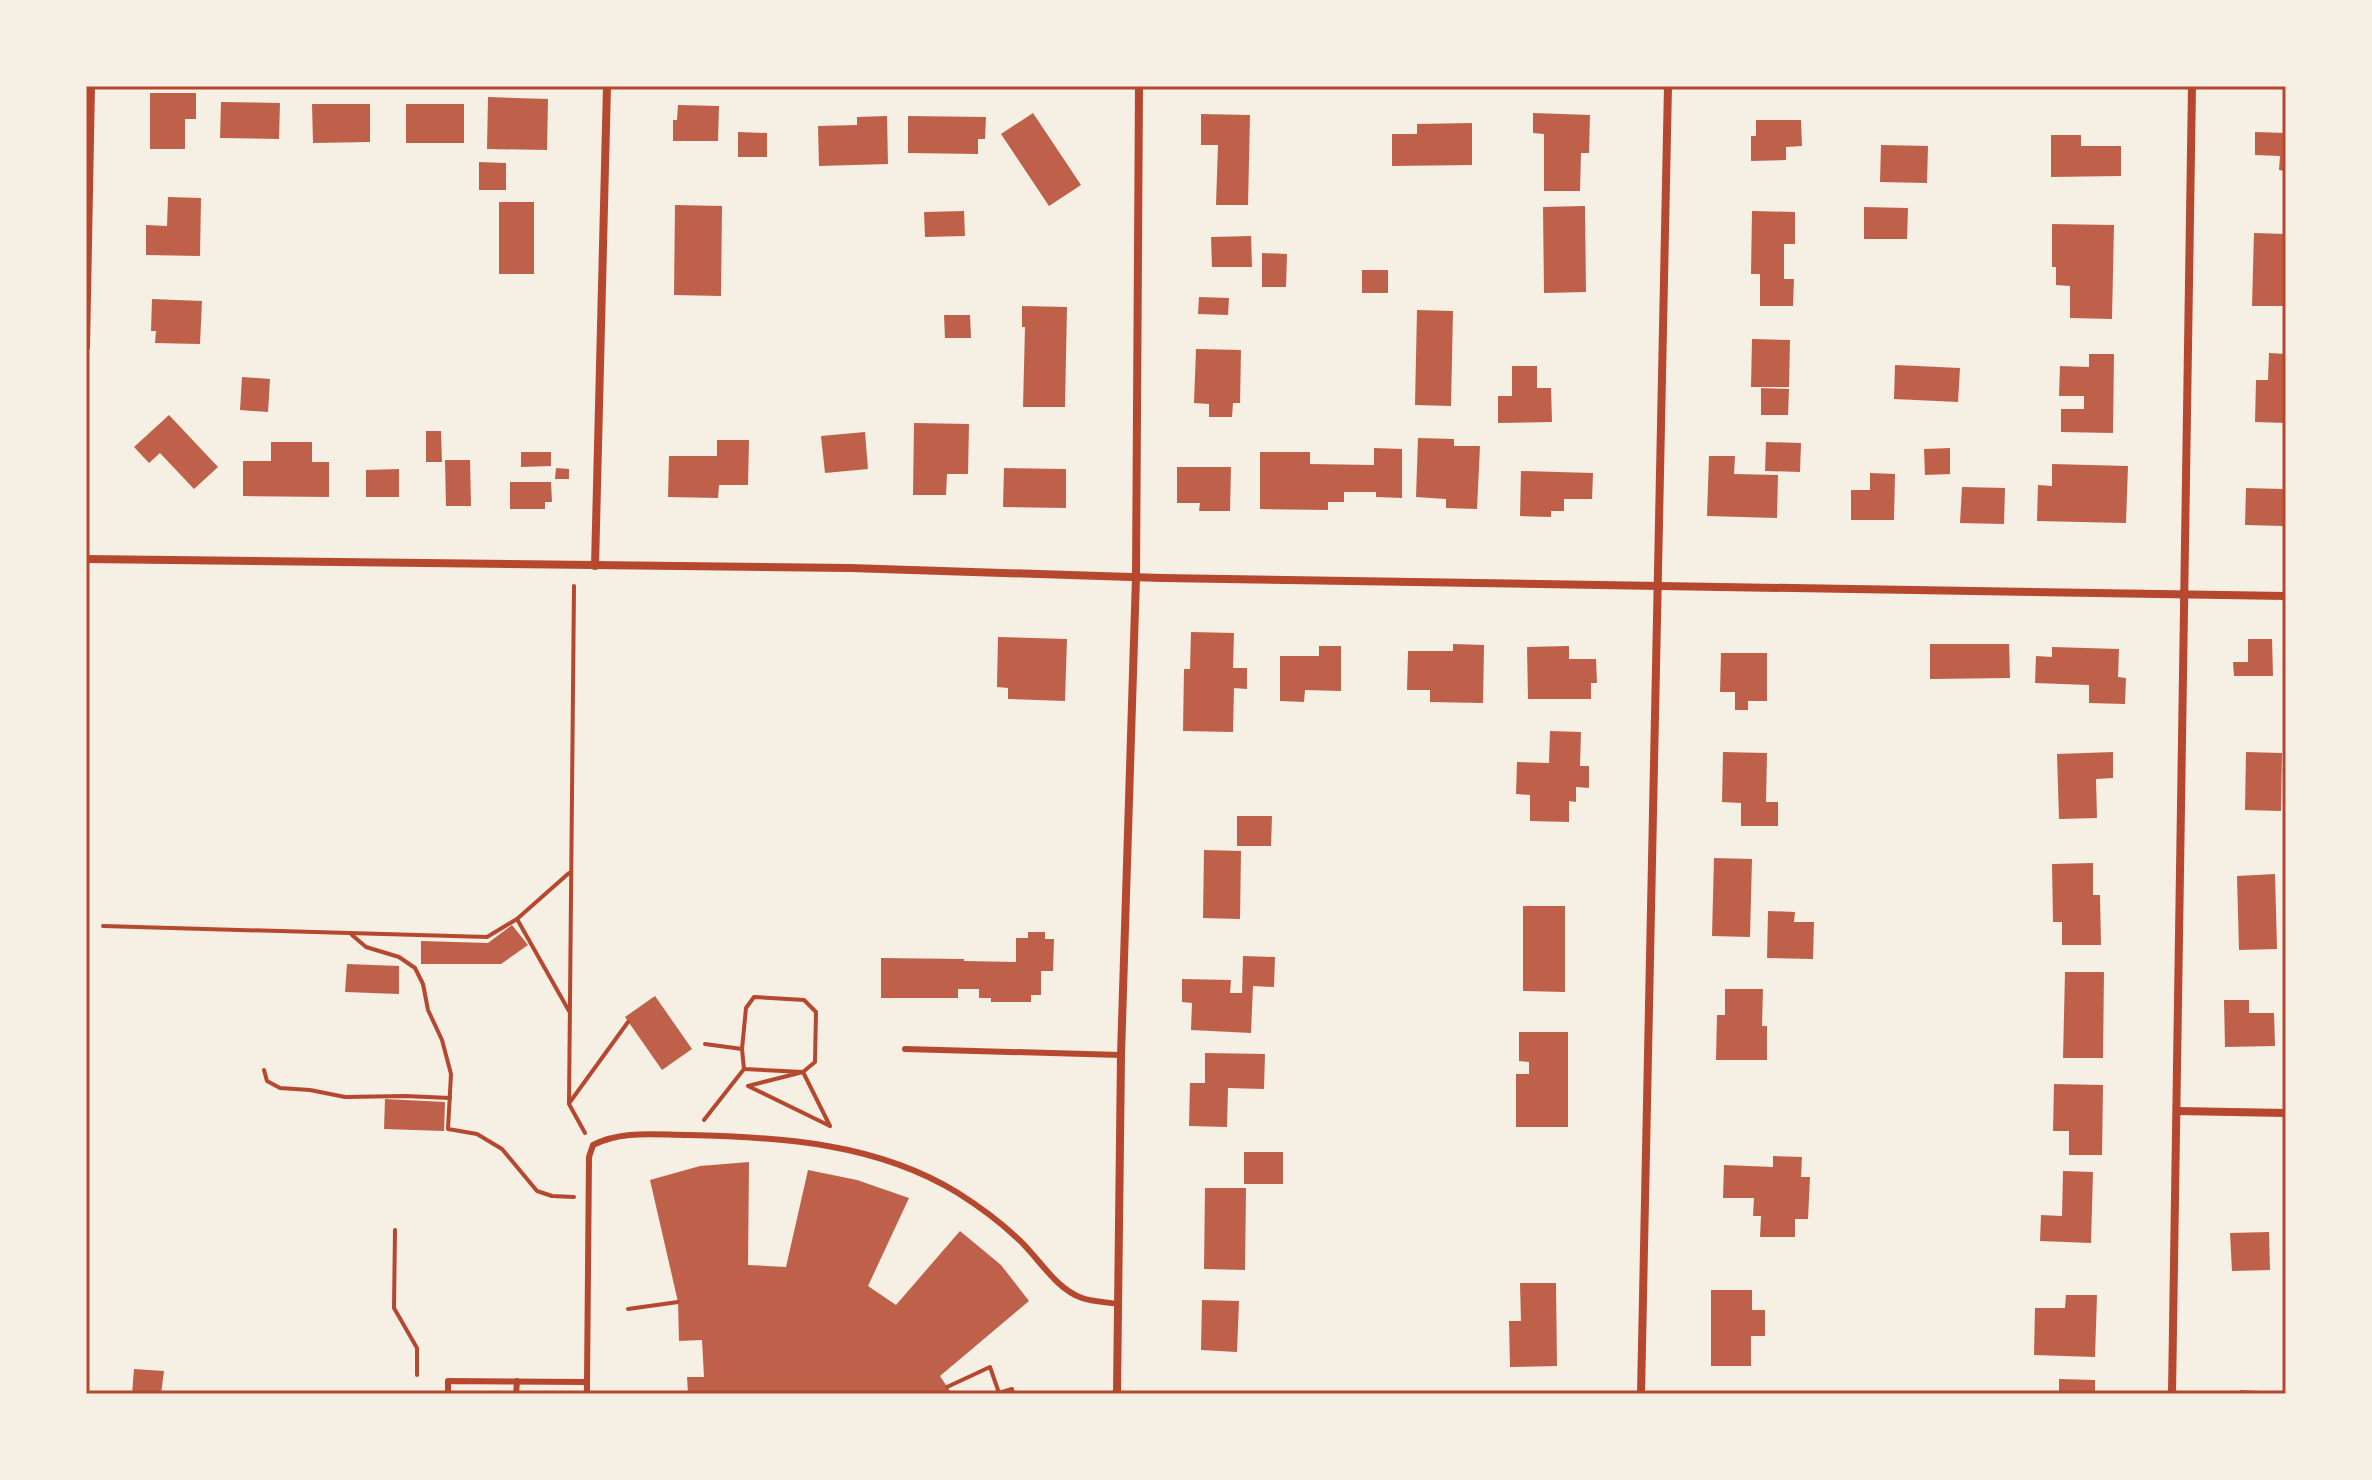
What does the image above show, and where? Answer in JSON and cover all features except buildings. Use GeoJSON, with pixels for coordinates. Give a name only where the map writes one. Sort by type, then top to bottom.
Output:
{"type":"FeatureCollection","features":[{"type":"Feature","properties":{"kind":"street"},"geometry":{"type":"LineString","coordinates":[[86,347],[91,86]]}},
{"type":"Feature","properties":{"kind":"street"},"geometry":{"type":"LineString","coordinates":[[595,566],[607,86]]}},
{"type":"Feature","properties":{"kind":"street"},"geometry":{"type":"LineString","coordinates":[[1117,1394],[1121,1055],[1136,577],[1139,86]]}},
{"type":"Feature","properties":{"kind":"street"},"geometry":{"type":"LineString","coordinates":[[1641,1394],[1668,86]]}},
{"type":"Feature","properties":{"kind":"street"},"geometry":{"type":"LineString","coordinates":[[2172,1394],[2192,86]]}},
{"type":"Feature","properties":{"kind":"street"},"geometry":{"type":"LineString","coordinates":[[86,559],[850,568],[1136,577],[2286,596]]}},
{"type":"Feature","properties":{"kind":"street"},"geometry":{"type":"LineString","coordinates":[[2177,1111],[2286,1113]]}},
{"type":"Feature","properties":{"kind":"lane"},"geometry":{"type":"LineString","coordinates":[[905,1049],[1121,1055]]}},
{"type":"Feature","properties":{"kind":"lane"},"geometry":{"type":"LineString","coordinates":[[587,1394],[589,1157],[593,1145],[608,1137],[627,1134],[744,1136],[840,1148],[900,1164],[957,1193],[1016,1237],[1067,1290],[1083,1299],[1118,1304]]}},
{"type":"Feature","properties":{"kind":"lane"},"geometry":{"type":"LineString","coordinates":[[448,1394],[448,1381],[587,1382]]}},
{"type":"Feature","properties":{"kind":"lane"},"geometry":{"type":"LineString","coordinates":[[516,1394],[517,1381]]}},
{"type":"Feature","properties":{"kind":"path"},"geometry":{"type":"LineString","coordinates":[[574,586],[569,1104],[585,1133]]}},
{"type":"Feature","properties":{"kind":"path"},"geometry":{"type":"LineString","coordinates":[[103,926],[487,937],[517,919],[571,871]]}},
{"type":"Feature","properties":{"kind":"path"},"geometry":{"type":"LineString","coordinates":[[517,919],[570,1013]]}},
{"type":"Feature","properties":{"kind":"path"},"geometry":{"type":"LineString","coordinates":[[351,933],[366,947],[399,957],[415,968],[423,984],[428,1010],[442,1040],[451,1074],[448,1129],[477,1134],[502,1149],[537,1191],[552,1196],[589,1198]]}},
{"type":"Feature","properties":{"kind":"path"},"geometry":{"type":"LineString","coordinates":[[704,1120],[744,1069],[742,1049],[746,1008],[754,997],[804,1000],[816,1012],[815,1062],[803,1072],[748,1086],[830,1126],[803,1072]]}},
{"type":"Feature","properties":{"kind":"path"},"geometry":{"type":"LineString","coordinates":[[569,1104],[628,1022]]}},
{"type":"Feature","properties":{"kind":"path"},"geometry":{"type":"LineString","coordinates":[[705,1044],[742,1049]]}},
{"type":"Feature","properties":{"kind":"path"},"geometry":{"type":"LineString","coordinates":[[744,1069],[803,1072]]}},
{"type":"Feature","properties":{"kind":"path"},"geometry":{"type":"LineString","coordinates":[[264,1070],[267,1081],[280,1088],[345,1097],[450,1098]]}},
{"type":"Feature","properties":{"kind":"path"},"geometry":{"type":"LineString","coordinates":[[395,1230],[394,1308],[417,1348],[417,1375]]}},
{"type":"Feature","properties":{"kind":"path"},"geometry":{"type":"LineString","coordinates":[[628,1309],[678,1302]]}},
{"type":"Feature","properties":{"kind":"path"},"geometry":{"type":"LineString","coordinates":[[947,1387],[990,1367],[999,1393],[1012,1389],[1013,1394]]}}]}
